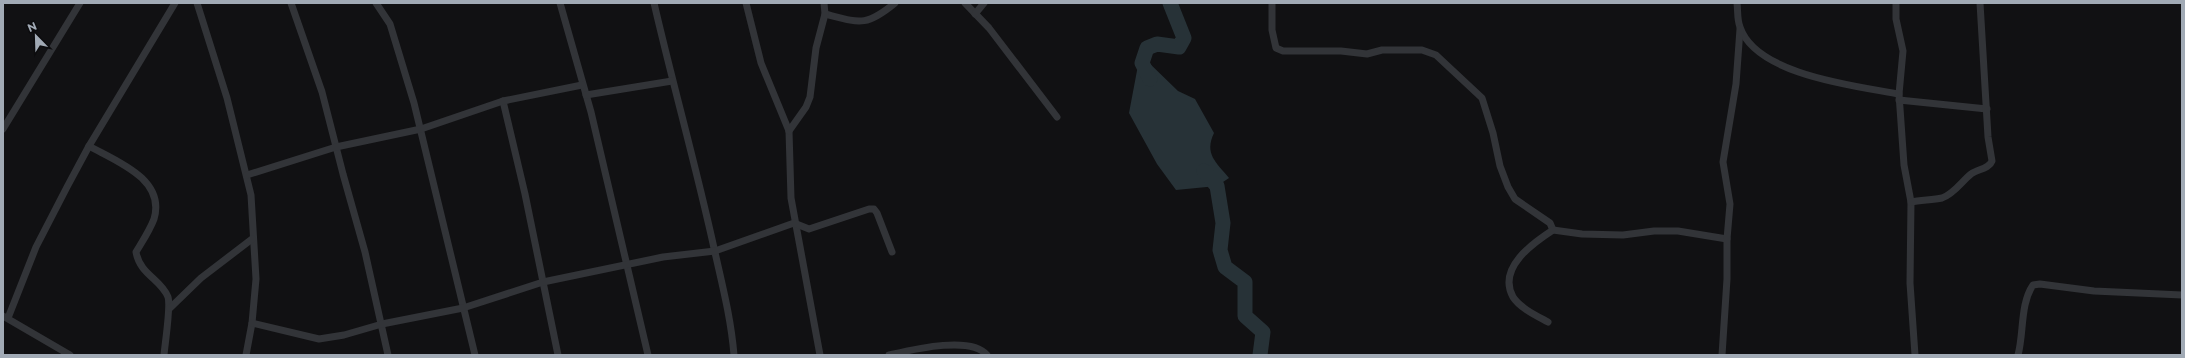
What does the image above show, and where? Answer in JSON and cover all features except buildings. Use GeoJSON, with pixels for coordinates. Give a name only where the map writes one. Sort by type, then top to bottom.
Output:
{"type":"FeatureCollection","features":[{"type":"Feature","properties":{"kind":"street"},"geometry":{"type":"LineString","coordinates":[[3,129],[80,3]]}},
{"type":"Feature","properties":{"kind":"street"},"geometry":{"type":"LineString","coordinates":[[70,355],[5,317],[36,247],[89,146],[175,3]]}},
{"type":"Feature","properties":{"kind":"street"},"geometry":{"type":"LineString","coordinates":[[197,3],[227,98],[247,175],[252,216],[252,240],[256,279],[252,323],[246,355]]}},
{"type":"Feature","properties":{"kind":"street"},"geometry":{"type":"LineString","coordinates":[[291,3],[322,92],[366,252],[388,355]]}},
{"type":"Feature","properties":{"kind":"street"},"geometry":{"type":"LineString","coordinates":[[376,3],[390,24],[421,129],[475,355]]}},
{"type":"Feature","properties":{"kind":"street"},"geometry":{"type":"LineString","coordinates":[[560,3],[586,95],[648,355]]}},
{"type":"Feature","properties":{"kind":"street"},"geometry":{"type":"LineString","coordinates":[[654,3],[672,81],[694,156],[729,311],[734,355]]}},
{"type":"Feature","properties":{"kind":"street"},"geometry":{"type":"LineString","coordinates":[[746,3],[761,63],[788,130],[791,198],[794,223],[820,355]]}},
{"type":"Feature","properties":{"kind":"street"},"geometry":{"type":"LineString","coordinates":[[788,130],[806,107],[810,97],[816,48],[825,14],[824,3]]}},
{"type":"Feature","properties":{"kind":"street"},"geometry":{"type":"LineString","coordinates":[[825,14],[856,22],[866,22],[879,16],[896,3]]}},
{"type":"Feature","properties":{"kind":"street"},"geometry":{"type":"LineString","coordinates":[[965,3],[989,28],[1057,116]]}},
{"type":"Feature","properties":{"kind":"street"},"geometry":{"type":"LineString","coordinates":[[975,14],[984,3]]}},
{"type":"Feature","properties":{"kind":"street"},"geometry":{"type":"LineString","coordinates":[[1272,3],[1273,41],[1276,48],[1283,51],[1341,51],[1367,54],[1382,50],[1422,50],[1436,55],[1482,98],[1493,133],[1500,166],[1508,187],[1516,199],[1550,223],[1553,230]]}},
{"type":"Feature","properties":{"kind":"street"},"geometry":{"type":"LineString","coordinates":[[1722,355],[1730,204],[1723,162],[1736,84],[1740,29],[1737,3]]}},
{"type":"Feature","properties":{"kind":"street"},"geometry":{"type":"LineString","coordinates":[[1896,3],[1896,19],[1903,51],[1899,97],[1904,165],[1911,202],[1910,283],[1915,355]]}},
{"type":"Feature","properties":{"kind":"street"},"geometry":{"type":"LineString","coordinates":[[1911,202],[1943,198],[1950,194],[1974,173],[1991,164],[1992,152],[1988,137],[1980,3]]}},
{"type":"Feature","properties":{"kind":"street"},"geometry":{"type":"LineString","coordinates":[[1740,29],[1764,57],[1782,67],[1899,97],[1986,109]]}},
{"type":"Feature","properties":{"kind":"street"},"geometry":{"type":"LineString","coordinates":[[586,95],[672,81]]}},
{"type":"Feature","properties":{"kind":"street"},"geometry":{"type":"LineString","coordinates":[[247,175],[336,147],[421,129],[503,101],[582,85]]}},
{"type":"Feature","properties":{"kind":"street"},"geometry":{"type":"LineString","coordinates":[[503,101],[558,355]]}},
{"type":"Feature","properties":{"kind":"street"},"geometry":{"type":"LineString","coordinates":[[89,146],[141,176],[150,186],[155,195],[154,219],[136,252],[137,258],[143,269],[165,292],[170,308],[165,334],[164,355]]}},
{"type":"Feature","properties":{"kind":"street"},"geometry":{"type":"LineString","coordinates":[[252,323],[319,339],[344,335],[382,324],[463,308],[543,282],[626,264],[682,254],[715,251],[794,223],[809,229],[869,209],[874,209],[892,252]]}},
{"type":"Feature","properties":{"kind":"street"},"geometry":{"type":"LineString","coordinates":[[1548,322],[1529,311],[1514,298],[1508,284],[1514,265],[1528,246],[1553,230],[1582,234],[1623,235],[1654,231],[1678,231],[1727,239]]}},
{"type":"Feature","properties":{"kind":"street"},"geometry":{"type":"LineString","coordinates":[[170,308],[206,274],[252,240]]}},
{"type":"Feature","properties":{"kind":"street"},"geometry":{"type":"LineString","coordinates":[[2018,355],[2023,318],[2030,289],[2033,285],[2040,284],[2114,293],[2182,295]]}},
{"type":"Feature","properties":{"kind":"street"},"geometry":{"type":"LineString","coordinates":[[889,355],[922,348],[953,345],[979,348],[987,355]]}},
{"type":"Feature","properties":{"kind":"shaded area"},"geometry":{"type":"Polygon","coordinates":[[[1139,60],[1146,60],[1178,91],[1195,99],[1214,133],[1210,147],[1213,157],[1229,178],[1217,186],[1176,190],[1157,164],[1129,113],[1139,60]]]}},
{"type":"Feature","properties":{"kind":"waterway"},"geometry":{"type":"LineString","coordinates":[[1150,79],[1142,63],[1147,48],[1157,44],[1179,47],[1184,38],[1170,3]]}},
{"type":"Feature","properties":{"kind":"waterway"},"geometry":{"type":"LineString","coordinates":[[1204,171],[1217,186],[1223,223],[1220,250],[1225,267],[1245,282],[1245,316],[1263,332],[1260,355]]}}]}
